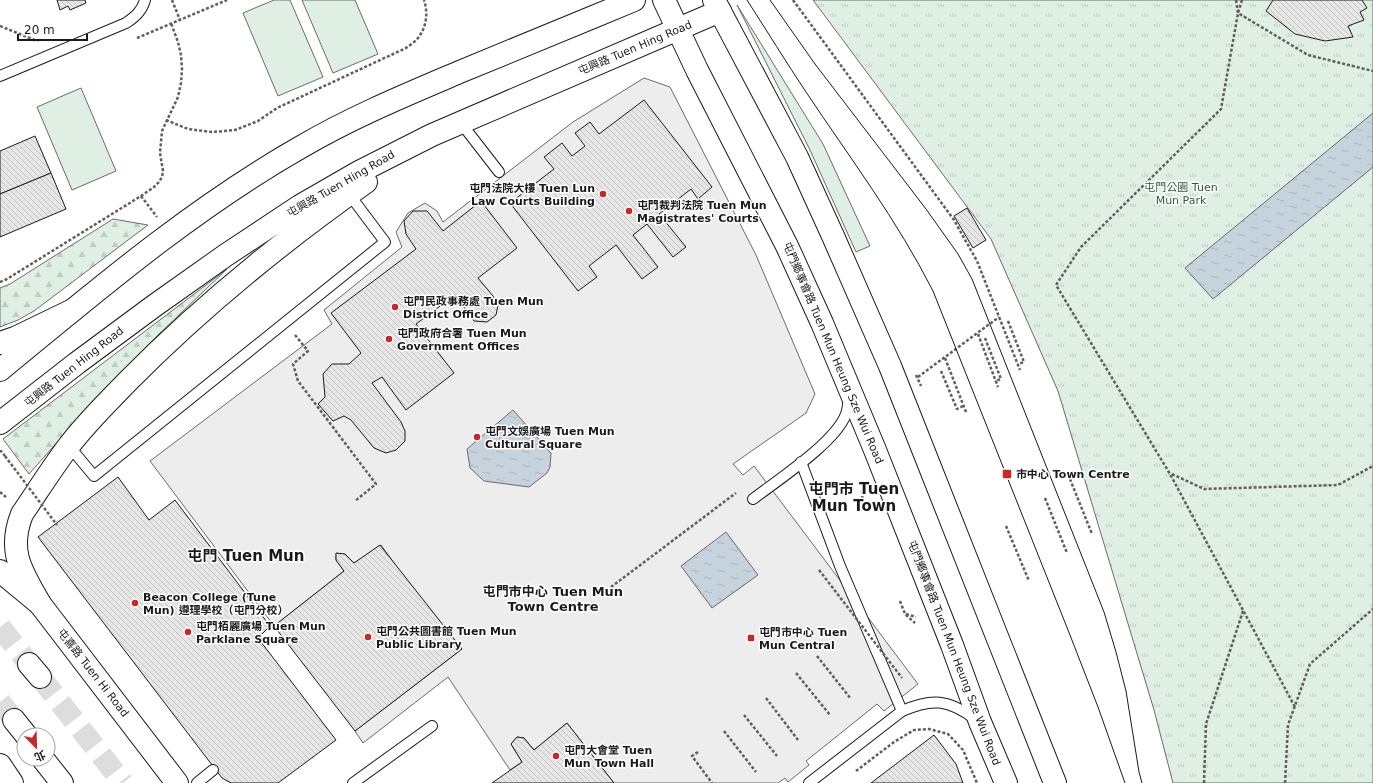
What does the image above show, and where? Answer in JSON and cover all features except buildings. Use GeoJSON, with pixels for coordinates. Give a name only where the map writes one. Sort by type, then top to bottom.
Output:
{"type":"FeatureCollection","features":[{"type":"Feature","properties":{"kind":"main road"},"geometry":{"type":"LineString","coordinates":[[0,370],[131,264],[198,213],[253,175],[302,146],[355,118],[418,90],[634,0]]}},
{"type":"Feature","properties":{"kind":"main road","name":"屯門鄉事會路 Tuen Mun Heung Sze Wui Road"},"geometry":{"type":"LineString","coordinates":[[664,0],[696,70],[787,246],[851,390],[980,722],[1006,783]]}},
{"type":"Feature","properties":{"kind":"main road"},"geometry":{"type":"LineString","coordinates":[[717,6],[797,157],[890,366],[1055,783]]}},
{"type":"Feature","properties":{"kind":"main road","name":"屯興路 Tuen Hing Road"},"geometry":{"type":"LineString","coordinates":[[0,423],[76,363],[154,306],[226,255],[300,206],[359,172],[432,135],[677,30],[717,6]]}},
{"type":"Feature","properties":{"kind":"main road"},"geometry":{"type":"LineString","coordinates":[[40,604],[22,572],[17,558],[15,541],[17,526],[22,514],[68,446],[111,399],[184,327],[269,254],[349,194],[432,135]]}},
{"type":"Feature","properties":{"kind":"main road"},"geometry":{"type":"LineString","coordinates":[[0,343],[15,338],[73,310]]}},
{"type":"Feature","properties":{"kind":"main road","name":"屯喜路 Tuen Hi Road"},"geometry":{"type":"LineString","coordinates":[[0,571],[40,604],[177,783]]}},
{"type":"Feature","properties":{"kind":"main road"},"geometry":{"type":"LineString","coordinates":[[0,765],[12,783]]}},
{"type":"Feature","properties":{"kind":"main road"},"geometry":{"type":"LineString","coordinates":[[50,767],[62,783]]}},
{"type":"Feature","properties":{"kind":"lane"},"geometry":{"type":"LineString","coordinates":[[0,76],[126,23],[139,13],[145,0]]}},
{"type":"Feature","properties":{"kind":"lane"},"geometry":{"type":"LineString","coordinates":[[461,123],[499,172]]}},
{"type":"Feature","properties":{"kind":"lane"},"geometry":{"type":"LineString","coordinates":[[68,446],[94,476],[385,242],[349,194]]}},
{"type":"Feature","properties":{"kind":"lane"},"geometry":{"type":"LineString","coordinates":[[753,499],[824,443],[838,428],[846,414],[851,390]]}},
{"type":"Feature","properties":{"kind":"lane"},"geometry":{"type":"LineString","coordinates":[[801,462],[840,566],[902,711]]}},
{"type":"Feature","properties":{"kind":"lane"},"geometry":{"type":"LineString","coordinates":[[809,783],[902,711],[917,705],[935,702],[950,704],[964,711],[980,722]]}},
{"type":"Feature","properties":{"kind":"lane"},"geometry":{"type":"LineString","coordinates":[[353,783],[432,726]]}},
{"type":"Feature","properties":{"kind":"lane"},"geometry":{"type":"LineString","coordinates":[[197,783],[213,770]]}},
{"type":"Feature","properties":{"kind":"path"},"geometry":{"type":"LineString","coordinates":[[172,0],[180,20]]}},
{"type":"Feature","properties":{"kind":"path"},"geometry":{"type":"LineString","coordinates":[[166,120],[188,129],[212,132],[235,130],[258,121],[277,108],[406,48],[418,38],[426,23],[426,7],[424,0]]}},
{"type":"Feature","properties":{"kind":"path"},"geometry":{"type":"LineString","coordinates":[[793,0],[954,220],[978,261],[1020,370]]}},
{"type":"Feature","properties":{"kind":"path"},"geometry":{"type":"LineString","coordinates":[[1236,0],[1238,13]]}},
{"type":"Feature","properties":{"kind":"path"},"geometry":{"type":"LineString","coordinates":[[1242,0],[1238,13],[1221,109],[1081,247],[1056,285],[1170,474],[1295,707]]}},
{"type":"Feature","properties":{"kind":"path"},"geometry":{"type":"LineString","coordinates":[[1238,13],[1308,55],[1373,71]]}},
{"type":"Feature","properties":{"kind":"path"},"geometry":{"type":"LineString","coordinates":[[0,282],[141,196],[159,182],[163,171],[160,154],[162,131],[178,97],[182,70],[182,55],[171,23]]}},
{"type":"Feature","properties":{"kind":"path"},"geometry":{"type":"LineString","coordinates":[[0,26],[37,41],[43,38]]}},
{"type":"Feature","properties":{"kind":"path"},"geometry":{"type":"LineString","coordinates":[[141,196],[158,219]]}},
{"type":"Feature","properties":{"kind":"path"},"geometry":{"type":"LineString","coordinates":[[916,379],[999,317]]}},
{"type":"Feature","properties":{"kind":"path"},"geometry":{"type":"LineString","coordinates":[[1008,321],[1024,362],[1018,364]]}},
{"type":"Feature","properties":{"kind":"path"},"geometry":{"type":"LineString","coordinates":[[292,331],[308,351],[293,364],[298,381],[376,484],[355,501]]}},
{"type":"Feature","properties":{"kind":"path"},"geometry":{"type":"LineString","coordinates":[[978,334],[998,387]]}},
{"type":"Feature","properties":{"kind":"path"},"geometry":{"type":"LineString","coordinates":[[985,338],[1001,379],[995,381]]}},
{"type":"Feature","properties":{"kind":"path"},"geometry":{"type":"LineString","coordinates":[[944,358],[966,412]]}},
{"type":"Feature","properties":{"kind":"path"},"geometry":{"type":"LineString","coordinates":[[941,371],[957,409],[963,406]]}},
{"type":"Feature","properties":{"kind":"path"},"geometry":{"type":"LineString","coordinates":[[916,375],[921,386]]}},
{"type":"Feature","properties":{"kind":"path"},"geometry":{"type":"LineString","coordinates":[[0,452],[1,451],[5,456],[57,525]]}},
{"type":"Feature","properties":{"kind":"path"},"geometry":{"type":"LineString","coordinates":[[1170,474],[1204,489],[1338,485],[1373,466]]}},
{"type":"Feature","properties":{"kind":"path"},"geometry":{"type":"LineString","coordinates":[[1070,479],[1092,534]]}},
{"type":"Feature","properties":{"kind":"path"},"geometry":{"type":"LineString","coordinates":[[611,587],[740,490]]}},
{"type":"Feature","properties":{"kind":"path"},"geometry":{"type":"LineString","coordinates":[[862,491],[863,508]]}},
{"type":"Feature","properties":{"kind":"path"},"geometry":{"type":"LineString","coordinates":[[1045,498],[1067,553]]}},
{"type":"Feature","properties":{"kind":"path"},"geometry":{"type":"LineString","coordinates":[[1006,526],[1029,581]]}},
{"type":"Feature","properties":{"kind":"path"},"geometry":{"type":"LineString","coordinates":[[818,570],[902,678]]}},
{"type":"Feature","properties":{"kind":"path"},"geometry":{"type":"LineString","coordinates":[[900,600],[906,614],[915,623]]}},
{"type":"Feature","properties":{"kind":"path"},"geometry":{"type":"LineString","coordinates":[[1285,783],[1288,725],[1310,664],[1373,609]]}},
{"type":"Feature","properties":{"kind":"path"},"geometry":{"type":"LineString","coordinates":[[1204,783],[1206,724],[1243,610]]}},
{"type":"Feature","properties":{"kind":"path"},"geometry":{"type":"LineString","coordinates":[[817,656],[851,699]]}},
{"type":"Feature","properties":{"kind":"path"},"geometry":{"type":"LineString","coordinates":[[796,673],[830,715]]}},
{"type":"Feature","properties":{"kind":"path"},"geometry":{"type":"LineString","coordinates":[[766,698],[798,740]]}},
{"type":"Feature","properties":{"kind":"path"},"geometry":{"type":"LineString","coordinates":[[744,715],[777,756]]}},
{"type":"Feature","properties":{"kind":"path"},"geometry":{"type":"LineString","coordinates":[[852,774],[894,742],[914,730],[929,730],[948,734],[963,750],[977,783]]}},
{"type":"Feature","properties":{"kind":"path"},"geometry":{"type":"LineString","coordinates":[[724,731],[756,772]]}},
{"type":"Feature","properties":{"kind":"path"},"geometry":{"type":"LineString","coordinates":[[698,752],[692,756],[712,783]]}},
{"type":"Feature","properties":{"kind":"green space"},"geometry":{"type":"Polygon","coordinates":[[[274,0],[290,0],[323,77],[278,96],[243,13],[274,0]]]}},
{"type":"Feature","properties":{"kind":"green space"},"geometry":{"type":"Polygon","coordinates":[[[302,0],[355,0],[378,54],[333,73],[302,0]]]}},
{"type":"Feature","properties":{"kind":"green space","name":"屯門公園 Tuen Mun Park"},"geometry":{"type":"Polygon","coordinates":[[[813,0],[1373,0],[1373,783],[1173,783],[1154,710],[1058,391],[991,239],[813,0]]]}},
{"type":"Feature","properties":{"kind":"green space"},"geometry":{"type":"Polygon","coordinates":[[[737,5],[823,144],[870,246],[856,252],[810,150],[737,5]]]}},
{"type":"Feature","properties":{"kind":"green space"},"geometry":{"type":"Polygon","coordinates":[[[81,88],[116,171],[72,190],[37,107],[81,88]]]}},
{"type":"Feature","properties":{"kind":"green space"},"geometry":{"type":"Polygon","coordinates":[[[113,219],[148,225],[34,311],[18,320],[0,327],[0,288],[10,284],[113,219]]]}},
{"type":"Feature","properties":{"kind":"green space"},"geometry":{"type":"Polygon","coordinates":[[[227,269],[158,335],[92,403],[29,474],[3,439],[227,269]]]}},
{"type":"Feature","properties":{"kind":"shaded area","name":"屯門文娛廣場 Tuen Mun Cultural Square"},"geometry":{"type":"Polygon","coordinates":[[[644,78],[670,87],[756,255],[815,394],[806,413],[733,464],[743,475],[754,466],[918,684],[884,711],[877,704],[806,761],[809,765],[788,782],[785,778],[778,783],[614,783],[567,723],[534,750],[524,738],[517,737],[511,744],[522,762],[510,770],[448,677],[363,743],[355,731],[458,652],[381,545],[354,563],[345,554],[336,554],[336,560],[344,571],[274,626],[150,461],[332,324],[324,310],[402,247],[396,232],[408,213],[425,203],[437,211],[443,222],[573,122],[644,78]]]}},
{"type":"Feature","properties":{"kind":"water"},"geometry":{"type":"Polygon","coordinates":[[[1373,113],[1373,167],[1213,299],[1185,268],[1373,113]]]}},
{"type":"Feature","properties":{"kind":"water"},"geometry":{"type":"Polygon","coordinates":[[[513,410],[551,453],[550,467],[547,473],[529,487],[484,481],[470,468],[467,449],[513,410]]]}},
{"type":"Feature","properties":{"kind":"water"},"geometry":{"type":"Polygon","coordinates":[[[726,532],[758,575],[712,608],[681,566],[726,532]]]}},
{"type":"Feature","properties":{"kind":"tunnel"},"geometry":{"type":"LineString","coordinates":[[0,627],[29,664]]}},
{"type":"Feature","properties":{"kind":"tunnel"},"geometry":{"type":"LineString","coordinates":[[40,677],[123,783]]}},
{"type":"Feature","properties":{"kind":"tunnel"},"geometry":{"type":"LineString","coordinates":[[0,702],[14,720]]}},
{"type":"Feature","properties":{"kind":"tram line"},"geometry":{"type":"LineString","coordinates":[[747,0],[806,92],[889,214],[933,291],[1068,630],[1098,707],[1125,783]]}},
{"type":"Feature","properties":{"kind":"tram line"},"geometry":{"type":"LineString","coordinates":[[770,0],[815,64],[926,209],[958,254],[972,279],[1104,612],[1126,691],[1142,783]]}},
{"type":"Feature","properties":{"kind":"place","name":"屯門法院大樓 Tuen Lun Law Courts Building"},"geometry":{"type":"Point","coordinates":[603,194]}},
{"type":"Feature","properties":{"kind":"place","name":"屯門裁判法院 Tuen Mun Magistrates' Courts"},"geometry":{"type":"Point","coordinates":[629,211]}},
{"type":"Feature","properties":{"kind":"place","name":"屯門民政事務處 Tuen Mun District Office"},"geometry":{"type":"Point","coordinates":[395,307]}},
{"type":"Feature","properties":{"kind":"place","name":"屯門政府合署 Tuen Mun Government Offices"},"geometry":{"type":"Point","coordinates":[389,339]}},
{"type":"Feature","properties":{"kind":"place","name":"屯門文娛廣場 Tuen Mun Cultural Square"},"geometry":{"type":"Point","coordinates":[477,437]}},
{"type":"Feature","properties":{"kind":"place","name":"市中心 Town Centre"},"geometry":{"type":"Point","coordinates":[1007,474]}},
{"type":"Feature","properties":{"kind":"place","name":"Beacon College (Tune Mun) 遵理學校（屯門分校）"},"geometry":{"type":"Point","coordinates":[135,603]}},
{"type":"Feature","properties":{"kind":"place","name":"屯門栢麗廣場 Tuen Mun Parklane Square"},"geometry":{"type":"Point","coordinates":[188,632]}},
{"type":"Feature","properties":{"kind":"place","name":"屯門公共圖書館 Tuen Mun Public Library"},"geometry":{"type":"Point","coordinates":[368,637]}},
{"type":"Feature","properties":{"kind":"place","name":"屯門市中心 Tuen Mun Central"},"geometry":{"type":"Point","coordinates":[751,638]}},
{"type":"Feature","properties":{"kind":"place","name":"屯門大會堂 Tuen Mun Town Hall"},"geometry":{"type":"Point","coordinates":[556,756]}},
{"type":"Feature","properties":{"kind":"district","name":"屯門市 Tuen Mun Town"},"geometry":{"type":"Point","coordinates":[854,498]}},
{"type":"Feature","properties":{"kind":"district","name":"屯門 Tuen Mun"},"geometry":{"type":"Point","coordinates":[246,556]}},
{"type":"Feature","properties":{"kind":"district","name":"屯門市中心 Tuen Mun Town Centre"},"geometry":{"type":"Point","coordinates":[553,598]}}]}
